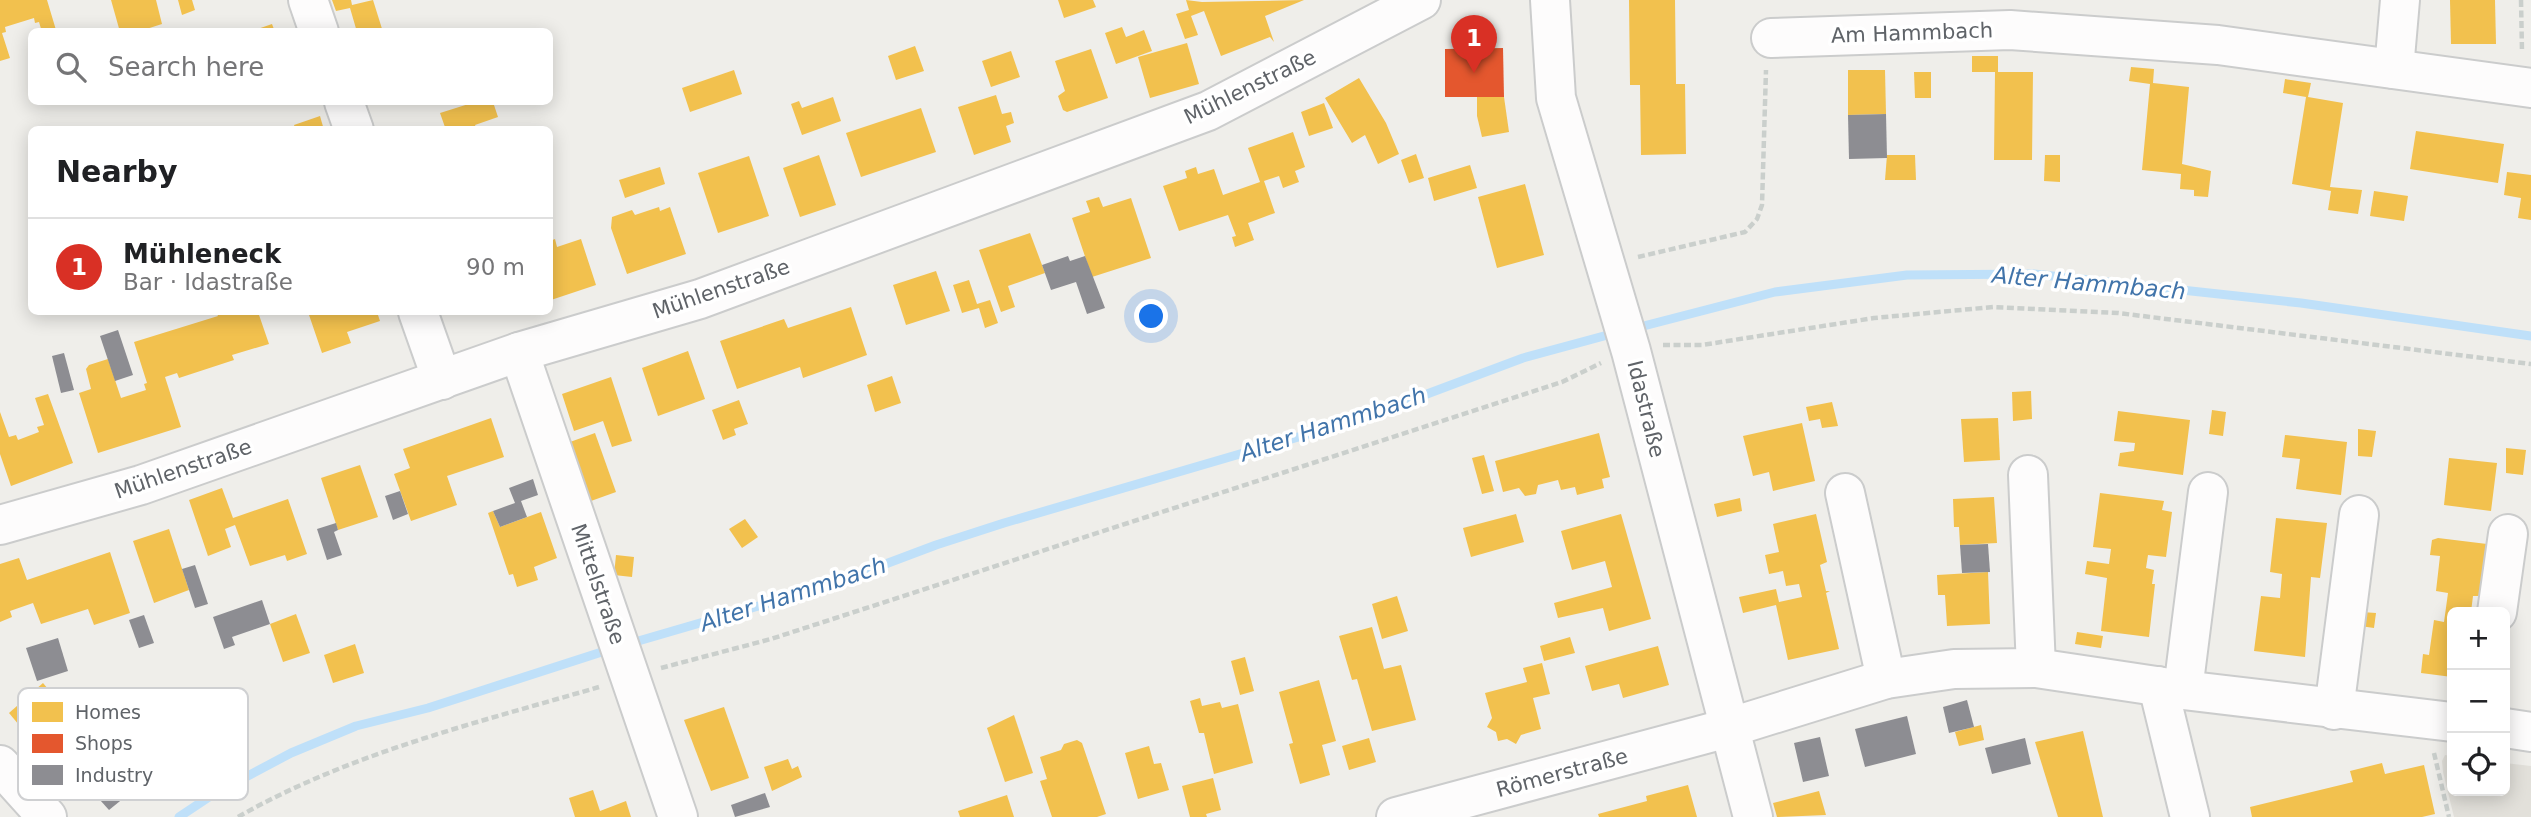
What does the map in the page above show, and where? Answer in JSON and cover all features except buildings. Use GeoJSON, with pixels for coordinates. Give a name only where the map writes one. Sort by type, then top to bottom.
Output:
{"type":"FeatureCollection","features":[{"type":"Feature","properties":{"kind":"street"},"geometry":{"type":"LineString","coordinates":[[308,0],[318,28]]}},
{"type":"Feature","properties":{"kind":"street","name":"Mühlenstraße"},"geometry":{"type":"LineString","coordinates":[[0,526],[141,485],[519,352],[700,299],[1208,111],[1421,0]]}},
{"type":"Feature","properties":{"kind":"street","name":"Idastraße"},"geometry":{"type":"LineString","coordinates":[[1549,0],[1556,98],[1629,346],[1753,817]]}},
{"type":"Feature","properties":{"kind":"street"},"geometry":{"type":"LineString","coordinates":[[2394,69],[2400,0]]}},
{"type":"Feature","properties":{"kind":"street","name":"Am Hammbach"},"geometry":{"type":"LineString","coordinates":[[1771,38],[2010,30],[2218,45],[2531,88]]}},
{"type":"Feature","properties":{"kind":"street"},"geometry":{"type":"LineString","coordinates":[[345,105],[353,126]]}},
{"type":"Feature","properties":{"kind":"street"},"geometry":{"type":"LineString","coordinates":[[419,315],[442,380]]}},
{"type":"Feature","properties":{"kind":"street","name":"Mittelstraße"},"geometry":{"type":"LineString","coordinates":[[519,352],[678,817]]}},
{"type":"Feature","properties":{"kind":"street"},"geometry":{"type":"LineString","coordinates":[[2028,475],[2036,668]]}},
{"type":"Feature","properties":{"kind":"street"},"geometry":{"type":"LineString","coordinates":[[2190,817],[2170,688],[2208,492]]}},
{"type":"Feature","properties":{"kind":"street"},"geometry":{"type":"LineString","coordinates":[[1845,493],[1886,679]]}},
{"type":"Feature","properties":{"kind":"street"},"geometry":{"type":"LineString","coordinates":[[2334,710],[2359,515]]}},
{"type":"Feature","properties":{"kind":"street"},"geometry":{"type":"LineString","coordinates":[[2498,607],[2508,534]]}},
{"type":"Feature","properties":{"kind":"street","name":"Römerstraße"},"geometry":{"type":"LineString","coordinates":[[1396,817],[1728,729],[1886,679],[1954,669],[2036,668],[2334,710],[2439,721]]}},
{"type":"Feature","properties":{"kind":"street"},"geometry":{"type":"LineString","coordinates":[[2510,730],[2531,732]]}},
{"type":"Feature","properties":{"kind":"street"},"geometry":{"type":"LineString","coordinates":[[0,765],[18,785]]}},
{"type":"Feature","properties":{"kind":"street"},"geometry":{"type":"LineString","coordinates":[[32,800],[47,817]]}},
{"type":"Feature","properties":{"kind":"path"},"geometry":{"type":"LineString","coordinates":[[2521,0],[2522,51]]}},
{"type":"Feature","properties":{"kind":"path"},"geometry":{"type":"LineString","coordinates":[[1609,276],[1745,232],[1758,219],[1762,205],[1764,85],[1771,38]]}},
{"type":"Feature","properties":{"kind":"path"},"geometry":{"type":"LineString","coordinates":[[238,817],[313,779],[378,752],[628,670],[771,639],[1562,382],[1629,346],[1702,345],[1874,318],[1993,307],[2118,313],[2531,364]]}},
{"type":"Feature","properties":{"kind":"path"},"geometry":{"type":"LineString","coordinates":[[2439,721],[2449,817]]}},
{"type":"Feature","properties":{"kind":"shaded area"},"geometry":{"type":"Polygon","coordinates":[[[2447,755],[2447,788],[2443,772],[2442,761],[2447,755]]]}},
{"type":"Feature","properties":{"kind":"shaded area"},"geometry":{"type":"Polygon","coordinates":[[[2510,764],[2531,766],[2531,817],[2454,817],[2449,796],[2510,796],[2510,764]]]}},
{"type":"Feature","properties":{"kind":"waterway","name":"Alter Hammbach"},"geometry":{"type":"LineString","coordinates":[[1632,329],[1775,292],[1907,275],[2034,274],[2301,303],[2531,336]]}},
{"type":"Feature","properties":{"kind":"waterway","name":"Alter Hammbach"},"geometry":{"type":"LineString","coordinates":[[628,644],[827,586],[1004,523],[1363,418],[1523,358],[1615,333]]}},
{"type":"Feature","properties":{"kind":"waterway","name":"Alter Hammbach"},"geometry":{"type":"LineString","coordinates":[[248,776],[291,753],[356,726],[428,708],[611,649]]}},
{"type":"Feature","properties":{"kind":"waterway","name":"Alter Hammbach"},"geometry":{"type":"LineString","coordinates":[[179,817],[204,800]]}},
{"type":"Feature","properties":{"kind":"place","name":"Mühleneck"},"geometry":{"type":"Point","coordinates":[1474,73]}}]}
